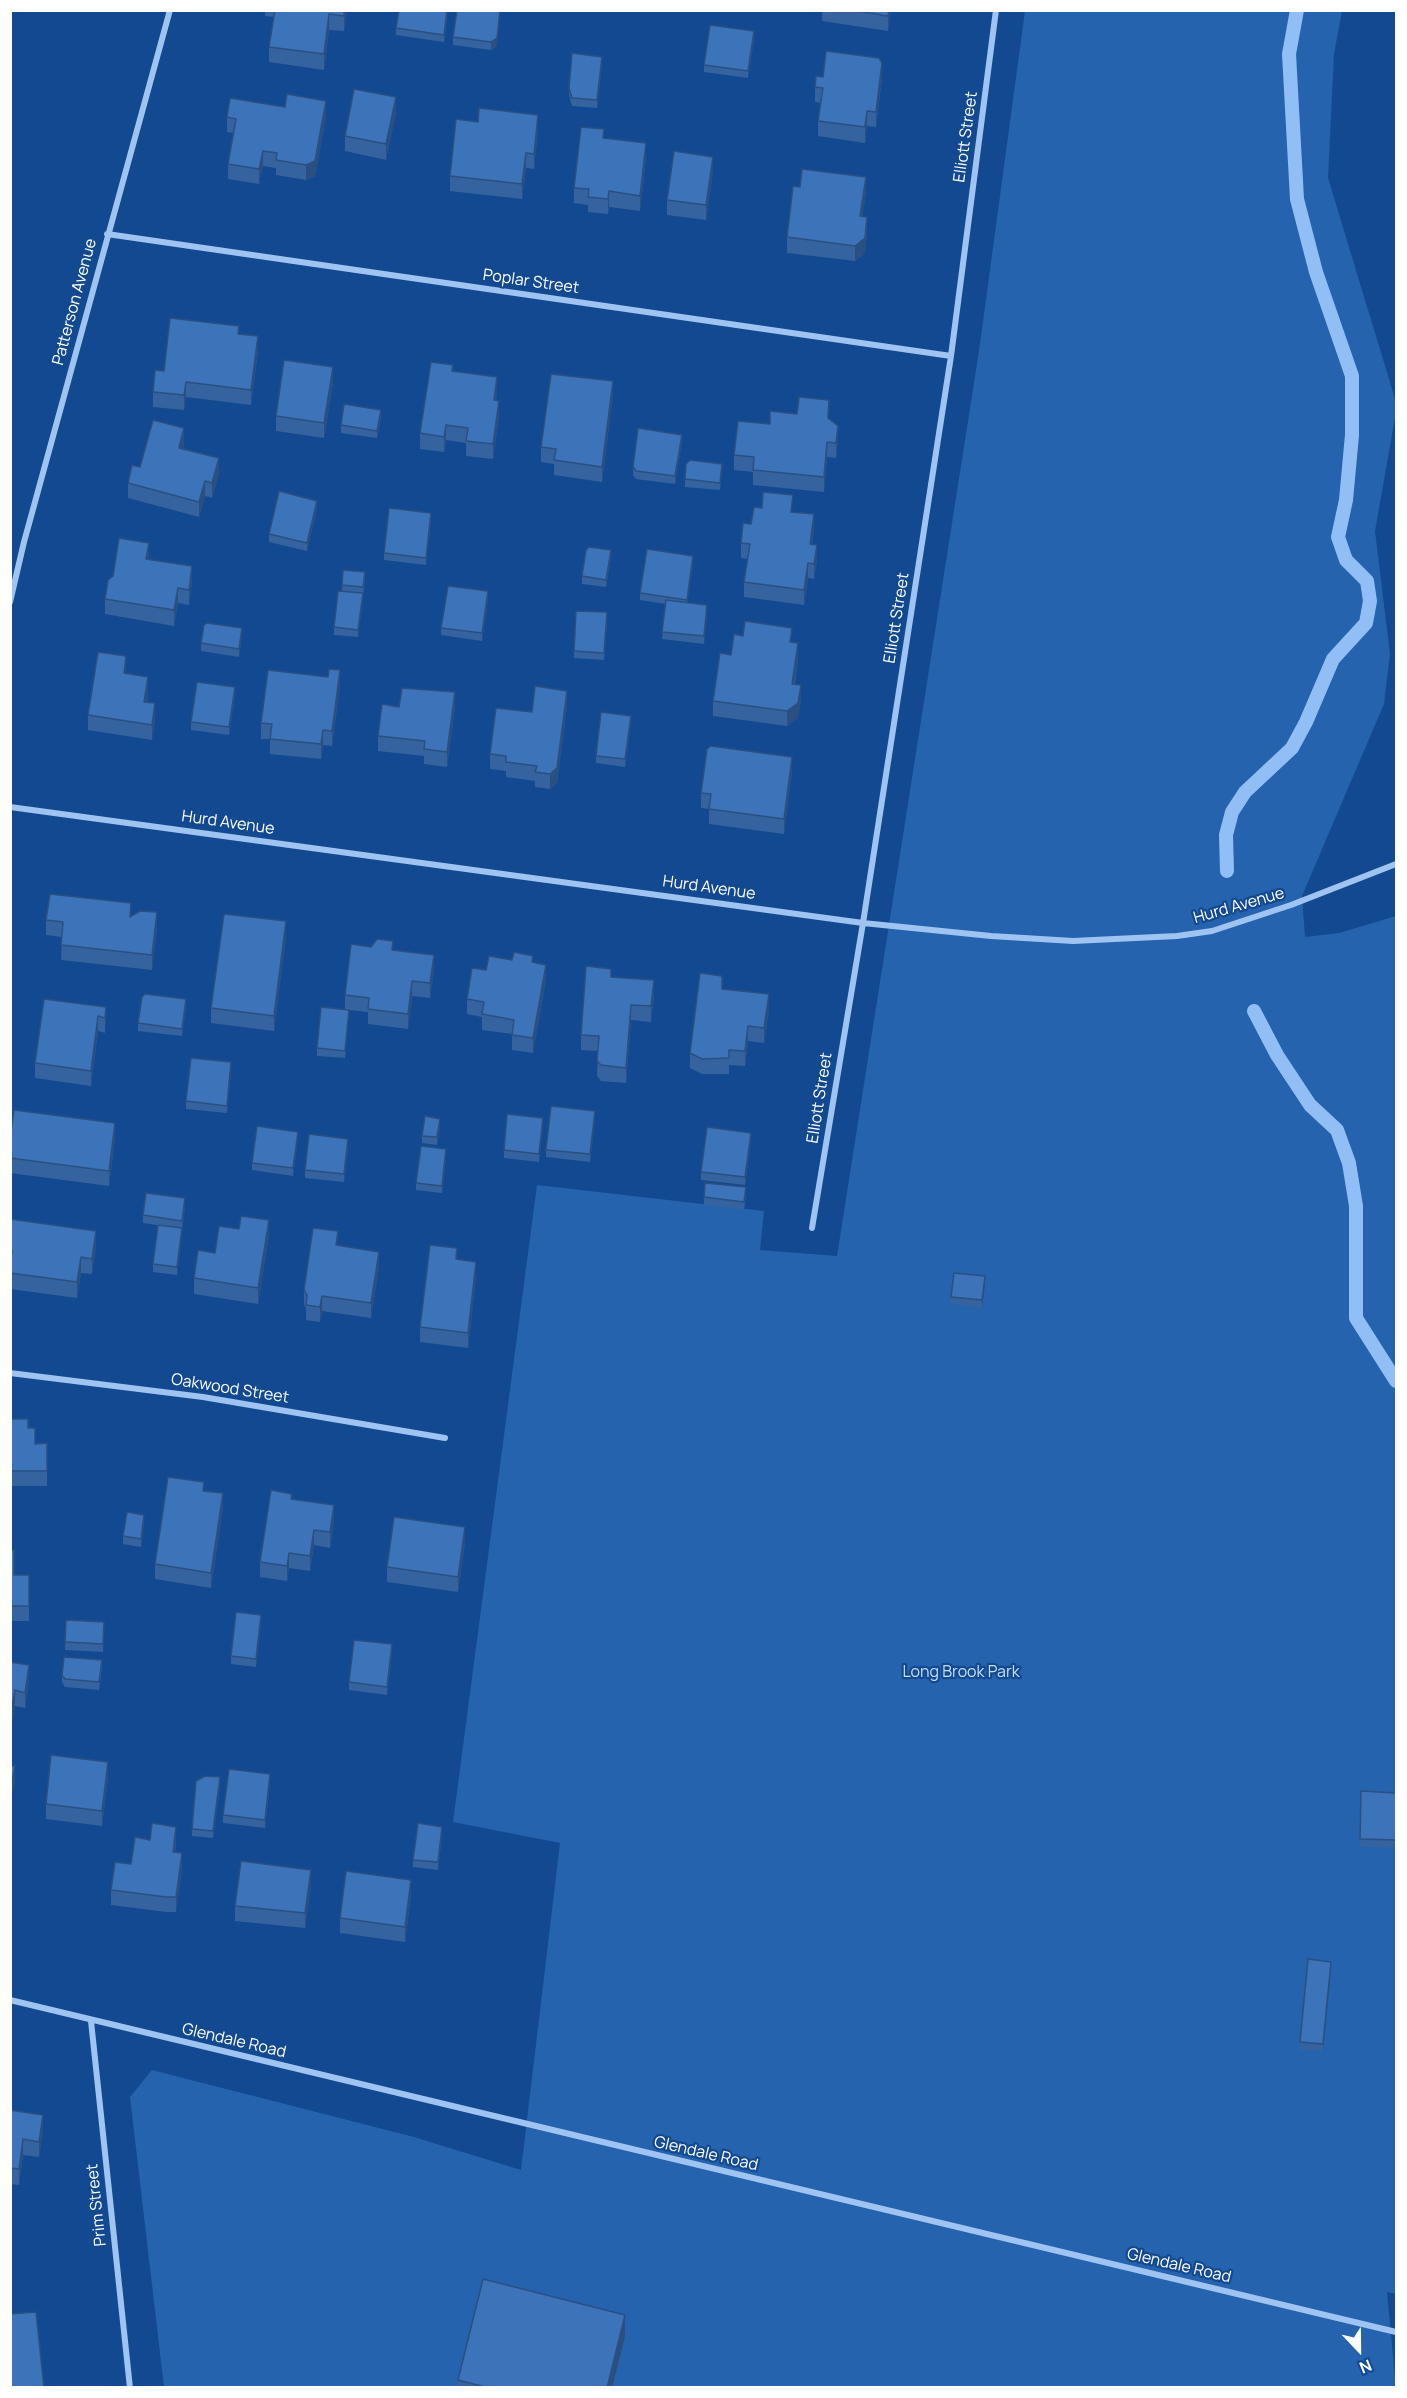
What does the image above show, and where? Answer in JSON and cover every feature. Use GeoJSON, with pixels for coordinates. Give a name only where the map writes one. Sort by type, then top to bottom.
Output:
{"type":"FeatureCollection","features":[{"type":"Feature","properties":{"kind":"street","name":"Patterson Avenue"},"geometry":{"type":"LineString","coordinates":[[10,602],[27,530],[170,10]]}},
{"type":"Feature","properties":{"kind":"street","name":"Elliott Street"},"geometry":{"type":"LineString","coordinates":[[812,1228],[864,923],[951,357],[996,10]]}},
{"type":"Feature","properties":{"kind":"street","name":"Poplar Street"},"geometry":{"type":"LineString","coordinates":[[108,234],[951,357]]}},
{"type":"Feature","properties":{"kind":"street","name":"Hurd Avenue"},"geometry":{"type":"LineString","coordinates":[[10,807],[864,923],[991,936],[1073,941],[1177,936],[1212,931],[1246,921],[1396,864]]}},
{"type":"Feature","properties":{"kind":"street","name":"Oakwood Street"},"geometry":{"type":"LineString","coordinates":[[10,1373],[203,1397],[445,1438]]}},
{"type":"Feature","properties":{"kind":"street","name":"Glendale Road"},"geometry":{"type":"LineString","coordinates":[[10,2000],[1396,2332]]}},
{"type":"Feature","properties":{"kind":"street","name":"Prim Street"},"geometry":{"type":"LineString","coordinates":[[91,2020],[130,2388]]}},
{"type":"Feature","properties":{"kind":"green space","name":"Long Brook Park"},"geometry":{"type":"Polygon","coordinates":[[[1025,11],[1342,11],[1334,54],[1328,178],[1396,402],[1375,531],[1390,654],[1384,704],[1302,896],[1305,937],[1339,933],[1396,916],[1396,2294],[1387,2292],[1396,2387],[164,2387],[130,2097],[152,2070],[414,2137],[521,2170],[560,1843],[453,1822],[537,1185],[764,1211],[760,1250],[837,1256],[979,351],[1025,11]]]}},
{"type":"Feature","properties":{"kind":"building"},"geometry":{"type":"Polygon","coordinates":[[[275,10],[344,10],[344,16],[329,14],[324,54],[269,47],[275,10]]]}},
{"type":"Feature","properties":{"kind":"building"},"geometry":{"type":"Polygon","coordinates":[[[399,10],[447,10],[444,35],[396,28],[399,10]]]}},
{"type":"Feature","properties":{"kind":"building"},"geometry":{"type":"Polygon","coordinates":[[[457,10],[500,10],[497,38],[491,42],[453,37],[457,10]]]}},
{"type":"Feature","properties":{"kind":"building"},"geometry":{"type":"Polygon","coordinates":[[[851,10],[889,10],[888,16],[851,10]]]}},
{"type":"Feature","properties":{"kind":"building"},"geometry":{"type":"Polygon","coordinates":[[[710,25],[754,31],[748,71],[704,65],[710,25]]]}},
{"type":"Feature","properties":{"kind":"building"},"geometry":{"type":"Polygon","coordinates":[[[826,51],[879,58],[882,63],[876,112],[867,111],[865,127],[818,121],[823,88],[815,87],[816,76],[823,77],[826,51]]]}},
{"type":"Feature","properties":{"kind":"building"},"geometry":{"type":"Polygon","coordinates":[[[572,53],[602,57],[597,100],[572,98],[569,88],[572,53]]]}},
{"type":"Feature","properties":{"kind":"building"},"geometry":{"type":"Polygon","coordinates":[[[354,89],[396,97],[386,144],[345,136],[354,89]]]}},
{"type":"Feature","properties":{"kind":"building"},"geometry":{"type":"Polygon","coordinates":[[[287,94],[326,101],[315,161],[306,165],[276,160],[277,153],[263,151],[259,169],[228,164],[236,119],[227,117],[230,98],[285,107],[287,94]]]}},
{"type":"Feature","properties":{"kind":"building"},"geometry":{"type":"Polygon","coordinates":[[[479,108],[538,115],[534,154],[526,153],[522,184],[450,176],[456,119],[478,122],[479,108]]]}},
{"type":"Feature","properties":{"kind":"building"},"geometry":{"type":"Polygon","coordinates":[[[581,127],[604,129],[603,138],[646,143],[640,196],[609,191],[608,199],[588,197],[589,189],[574,188],[581,127]]]}},
{"type":"Feature","properties":{"kind":"building"},"geometry":{"type":"Polygon","coordinates":[[[674,151],[713,157],[706,205],[667,200],[674,151]]]}},
{"type":"Feature","properties":{"kind":"building"},"geometry":{"type":"Polygon","coordinates":[[[802,169],[866,177],[860,216],[867,217],[865,238],[855,246],[787,237],[793,186],[800,187],[802,169]]]}},
{"type":"Feature","properties":{"kind":"building"},"geometry":{"type":"Polygon","coordinates":[[[170,318],[239,326],[238,334],[258,336],[251,390],[186,382],[184,395],[153,392],[155,370],[164,371],[170,318]]]}},
{"type":"Feature","properties":{"kind":"building"},"geometry":{"type":"Polygon","coordinates":[[[284,360],[333,367],[324,423],[276,416],[284,360]]]}},
{"type":"Feature","properties":{"kind":"building"},"geometry":{"type":"Polygon","coordinates":[[[431,362],[453,365],[452,371],[497,377],[494,400],[499,401],[493,444],[466,441],[468,428],[446,425],[444,437],[420,433],[431,362]]]}},
{"type":"Feature","properties":{"kind":"building"},"geometry":{"type":"Polygon","coordinates":[[[551,374],[613,381],[602,467],[554,460],[556,449],[541,447],[551,374]]]}},
{"type":"Feature","properties":{"kind":"building"},"geometry":{"type":"Polygon","coordinates":[[[799,397],[829,400],[828,418],[838,426],[836,443],[827,442],[824,477],[753,470],[754,457],[734,455],[738,421],[770,424],[770,411],[797,414],[799,397]]]}},
{"type":"Feature","properties":{"kind":"building"},"geometry":{"type":"Polygon","coordinates":[[[344,404],[381,410],[377,431],[341,425],[344,404]]]}},
{"type":"Feature","properties":{"kind":"building"},"geometry":{"type":"Polygon","coordinates":[[[153,420],[184,428],[179,448],[219,458],[212,483],[205,481],[199,502],[128,483],[132,465],[140,467],[153,420]]]}},
{"type":"Feature","properties":{"kind":"building"},"geometry":{"type":"Polygon","coordinates":[[[638,428],[682,435],[675,476],[636,471],[633,467],[638,428]]]}},
{"type":"Feature","properties":{"kind":"building"},"geometry":{"type":"Polygon","coordinates":[[[690,460],[722,464],[720,483],[685,479],[686,464],[690,460]]]}},
{"type":"Feature","properties":{"kind":"building"},"geometry":{"type":"Polygon","coordinates":[[[279,491],[317,501],[307,543],[269,534],[279,491]]]}},
{"type":"Feature","properties":{"kind":"building"},"geometry":{"type":"Polygon","coordinates":[[[763,492],[793,495],[791,512],[814,514],[810,544],[817,545],[814,564],[808,563],[804,590],[744,582],[750,544],[741,543],[743,523],[751,524],[754,507],[762,508],[763,492]]]}},
{"type":"Feature","properties":{"kind":"building"},"geometry":{"type":"Polygon","coordinates":[[[389,508],[431,513],[426,558],[384,553],[389,508]]]}},
{"type":"Feature","properties":{"kind":"building"},"geometry":{"type":"Polygon","coordinates":[[[119,538],[149,543],[146,559],[192,566],[189,590],[178,588],[174,610],[105,599],[108,580],[113,576],[119,538]]]}},
{"type":"Feature","properties":{"kind":"building"},"geometry":{"type":"Polygon","coordinates":[[[589,547],[611,550],[606,580],[582,576],[586,550],[589,547]]]}},
{"type":"Feature","properties":{"kind":"building"},"geometry":{"type":"Polygon","coordinates":[[[647,549],[693,556],[687,600],[640,593],[647,549]]]}},
{"type":"Feature","properties":{"kind":"building"},"geometry":{"type":"Polygon","coordinates":[[[343,570],[365,572],[363,587],[342,585],[343,570]]]}},
{"type":"Feature","properties":{"kind":"building"},"geometry":{"type":"Polygon","coordinates":[[[448,586],[488,591],[482,633],[441,628],[448,586]]]}},
{"type":"Feature","properties":{"kind":"building"},"geometry":{"type":"Polygon","coordinates":[[[338,591],[363,593],[358,630],[334,627],[338,591]]]}},
{"type":"Feature","properties":{"kind":"building"},"geometry":{"type":"Polygon","coordinates":[[[666,600],[707,605],[704,636],[662,632],[666,600]]]}},
{"type":"Feature","properties":{"kind":"building"},"geometry":{"type":"Polygon","coordinates":[[[576,611],[607,612],[604,653],[574,651],[576,611]]]}},
{"type":"Feature","properties":{"kind":"building"},"geometry":{"type":"Polygon","coordinates":[[[745,621],[792,628],[790,642],[798,643],[792,684],[801,685],[798,703],[787,711],[713,701],[720,653],[731,655],[734,634],[743,636],[745,621]]]}},
{"type":"Feature","properties":{"kind":"building"},"geometry":{"type":"Polygon","coordinates":[[[207,623],[242,628],[239,649],[201,643],[204,625],[207,623]]]}},
{"type":"Feature","properties":{"kind":"building"},"geometry":{"type":"Polygon","coordinates":[[[98,652],[126,656],[124,673],[148,677],[144,702],[155,703],[152,725],[88,715],[98,652]]]}},
{"type":"Feature","properties":{"kind":"building"},"geometry":{"type":"Polygon","coordinates":[[[329,669],[340,670],[332,731],[323,730],[321,744],[270,739],[272,724],[261,723],[268,670],[328,677],[329,669]]]}},
{"type":"Feature","properties":{"kind":"building"},"geometry":{"type":"Polygon","coordinates":[[[197,682],[235,687],[229,727],[191,722],[197,682]]]}},
{"type":"Feature","properties":{"kind":"building"},"geometry":{"type":"Polygon","coordinates":[[[535,686],[567,691],[557,768],[550,774],[535,772],[537,766],[506,762],[506,756],[490,754],[496,708],[532,712],[535,686]]]}},
{"type":"Feature","properties":{"kind":"building"},"geometry":{"type":"Polygon","coordinates":[[[402,688],[455,692],[447,752],[424,749],[425,741],[378,736],[382,704],[399,707],[402,688]]]}},
{"type":"Feature","properties":{"kind":"building"},"geometry":{"type":"Polygon","coordinates":[[[601,712],[631,716],[625,759],[596,756],[601,712]]]}},
{"type":"Feature","properties":{"kind":"building"},"geometry":{"type":"Polygon","coordinates":[[[711,746],[792,757],[784,819],[709,809],[711,794],[701,793],[707,749],[711,746]]]}},
{"type":"Feature","properties":{"kind":"building"},"geometry":{"type":"Polygon","coordinates":[[[50,894],[131,903],[130,917],[140,911],[157,912],[152,955],[61,945],[63,922],[46,920],[50,894]]]}},
{"type":"Feature","properties":{"kind":"building"},"geometry":{"type":"Polygon","coordinates":[[[224,914],[286,921],[274,1016],[211,1008],[224,914]]]}},
{"type":"Feature","properties":{"kind":"building"},"geometry":{"type":"Polygon","coordinates":[[[377,939],[393,941],[392,950],[434,955],[430,983],[412,981],[408,1014],[368,1009],[369,998],[345,995],[351,944],[371,947],[377,939]]]}},
{"type":"Feature","properties":{"kind":"building"},"geometry":{"type":"Polygon","coordinates":[[[514,952],[533,956],[532,962],[546,965],[533,1038],[512,1035],[514,1020],[482,1014],[484,1002],[467,999],[472,968],[486,970],[489,956],[512,960],[514,952]]]}},
{"type":"Feature","properties":{"kind":"building"},"geometry":{"type":"Polygon","coordinates":[[[586,966],[611,969],[611,977],[654,980],[651,1006],[631,1005],[626,1068],[601,1065],[597,1061],[599,1036],[581,1035],[586,966]]]}},
{"type":"Feature","properties":{"kind":"building"},"geometry":{"type":"Polygon","coordinates":[[[700,973],[722,976],[722,989],[769,994],[764,1028],[748,1026],[745,1051],[729,1050],[729,1058],[702,1059],[690,1053],[700,973]]]}},
{"type":"Feature","properties":{"kind":"building"},"geometry":{"type":"Polygon","coordinates":[[[145,994],[186,999],[182,1029],[138,1023],[142,997],[145,994]]]}},
{"type":"Feature","properties":{"kind":"building"},"geometry":{"type":"Polygon","coordinates":[[[44,999],[106,1007],[105,1018],[98,1016],[91,1071],[35,1063],[44,999]]]}},
{"type":"Feature","properties":{"kind":"building"},"geometry":{"type":"Polygon","coordinates":[[[321,1007],[349,1010],[345,1051],[317,1048],[321,1007]]]}},
{"type":"Feature","properties":{"kind":"building"},"geometry":{"type":"Polygon","coordinates":[[[191,1058],[231,1062],[227,1106],[186,1101],[191,1058]]]}},
{"type":"Feature","properties":{"kind":"building"},"geometry":{"type":"Polygon","coordinates":[[[551,1106],[595,1111],[590,1154],[546,1150],[551,1106]]]}},
{"type":"Feature","properties":{"kind":"building"},"geometry":{"type":"Polygon","coordinates":[[[14,1110],[115,1123],[109,1171],[10,1158],[14,1110]]]}},
{"type":"Feature","properties":{"kind":"building"},"geometry":{"type":"Polygon","coordinates":[[[507,1114],[543,1118],[539,1154],[504,1150],[507,1114]]]}},
{"type":"Feature","properties":{"kind":"building"},"geometry":{"type":"Polygon","coordinates":[[[425,1116],[440,1119],[437,1137],[422,1136],[425,1116]]]}},
{"type":"Feature","properties":{"kind":"building"},"geometry":{"type":"Polygon","coordinates":[[[257,1126],[298,1132],[293,1168],[252,1163],[257,1126]]]}},
{"type":"Feature","properties":{"kind":"building"},"geometry":{"type":"Polygon","coordinates":[[[707,1127],[751,1133],[745,1177],[701,1172],[707,1127]]]}},
{"type":"Feature","properties":{"kind":"building"},"geometry":{"type":"Polygon","coordinates":[[[309,1134],[348,1139],[344,1174],[305,1170],[309,1134]]]}},
{"type":"Feature","properties":{"kind":"building"},"geometry":{"type":"Polygon","coordinates":[[[421,1146],[446,1149],[442,1186],[416,1183],[421,1146]]]}},
{"type":"Feature","properties":{"kind":"building"},"geometry":{"type":"Polygon","coordinates":[[[705,1183],[746,1187],[744,1202],[704,1197],[705,1183]]]}},
{"type":"Feature","properties":{"kind":"building"},"geometry":{"type":"Polygon","coordinates":[[[146,1193],[185,1198],[182,1221],[143,1215],[146,1193]]]}},
{"type":"Feature","properties":{"kind":"building"},"geometry":{"type":"Polygon","coordinates":[[[241,1216],[269,1220],[258,1288],[194,1278],[198,1250],[215,1253],[219,1226],[239,1229],[241,1216]]]}},
{"type":"Feature","properties":{"kind":"building"},"geometry":{"type":"Polygon","coordinates":[[[10,1219],[96,1231],[92,1259],[81,1257],[77,1282],[10,1273],[12,1251],[10,1250],[10,1219]]]}},
{"type":"Feature","properties":{"kind":"building"},"geometry":{"type":"Polygon","coordinates":[[[158,1225],[182,1228],[177,1267],[153,1264],[158,1225]]]}},
{"type":"Feature","properties":{"kind":"building"},"geometry":{"type":"Polygon","coordinates":[[[313,1228],[338,1231],[336,1245],[379,1252],[371,1303],[322,1296],[320,1307],[306,1305],[307,1295],[304,1290],[313,1228]]]}},
{"type":"Feature","properties":{"kind":"building"},"geometry":{"type":"Polygon","coordinates":[[[430,1245],[457,1248],[456,1259],[476,1262],[468,1333],[420,1327],[430,1245]]]}},
{"type":"Feature","properties":{"kind":"building"},"geometry":{"type":"Polygon","coordinates":[[[954,1273],[985,1276],[982,1300],[951,1297],[954,1273]]]}},
{"type":"Feature","properties":{"kind":"building"},"geometry":{"type":"Polygon","coordinates":[[[10,1419],[28,1419],[28,1428],[35,1428],[35,1444],[47,1443],[47,1471],[10,1471],[10,1419]]]}},
{"type":"Feature","properties":{"kind":"building"},"geometry":{"type":"Polygon","coordinates":[[[168,1477],[204,1482],[203,1491],[223,1493],[211,1573],[155,1564],[168,1477]]]}},
{"type":"Feature","properties":{"kind":"building"},"geometry":{"type":"Polygon","coordinates":[[[271,1490],[292,1494],[291,1499],[334,1505],[330,1532],[314,1530],[310,1556],[289,1553],[287,1566],[260,1562],[271,1490]]]}},
{"type":"Feature","properties":{"kind":"building"},"geometry":{"type":"Polygon","coordinates":[[[127,1512],[144,1515],[141,1539],[123,1536],[127,1512]]]}},
{"type":"Feature","properties":{"kind":"building"},"geometry":{"type":"Polygon","coordinates":[[[394,1517],[465,1527],[458,1577],[387,1567],[394,1517]]]}},
{"type":"Feature","properties":{"kind":"building"},"geometry":{"type":"Polygon","coordinates":[[[10,1550],[14,1550],[14,1575],[29,1575],[29,1606],[10,1606],[10,1550]]]}},
{"type":"Feature","properties":{"kind":"building"},"geometry":{"type":"Polygon","coordinates":[[[236,1612],[261,1615],[256,1659],[231,1656],[236,1612]]]}},
{"type":"Feature","properties":{"kind":"building"},"geometry":{"type":"Polygon","coordinates":[[[66,1620],[104,1622],[103,1644],[65,1642],[66,1620]]]}},
{"type":"Feature","properties":{"kind":"building"},"geometry":{"type":"Polygon","coordinates":[[[354,1640],[392,1644],[387,1687],[349,1682],[354,1640]]]}},
{"type":"Feature","properties":{"kind":"building"},"geometry":{"type":"Polygon","coordinates":[[[64,1657],[102,1660],[99,1682],[65,1679],[62,1675],[64,1657]]]}},
{"type":"Feature","properties":{"kind":"building"},"geometry":{"type":"Polygon","coordinates":[[[10,1662],[29,1665],[25,1693],[15,1690],[12,1707],[10,1707],[10,1662]]]}},
{"type":"Feature","properties":{"kind":"building"},"geometry":{"type":"Polygon","coordinates":[[[51,1755],[108,1762],[102,1811],[46,1804],[51,1755]]]}},
{"type":"Feature","properties":{"kind":"building"},"geometry":{"type":"Polygon","coordinates":[[[10,1766],[15,1766],[10,1791],[10,1766]]]}},
{"type":"Feature","properties":{"kind":"building"},"geometry":{"type":"Polygon","coordinates":[[[229,1769],[270,1774],[265,1820],[223,1815],[229,1769]]]}},
{"type":"Feature","properties":{"kind":"building"},"geometry":{"type":"Polygon","coordinates":[[[205,1776],[220,1777],[213,1831],[192,1829],[196,1781],[205,1776]]]}},
{"type":"Feature","properties":{"kind":"building"},"geometry":{"type":"Polygon","coordinates":[[[1361,1791],[1396,1793],[1396,1840],[1360,1839],[1361,1791]]]}},
{"type":"Feature","properties":{"kind":"building"},"geometry":{"type":"Polygon","coordinates":[[[152,1823],[176,1827],[173,1852],[182,1853],[176,1897],[111,1890],[115,1862],[131,1864],[135,1837],[150,1840],[152,1823]]]}},
{"type":"Feature","properties":{"kind":"building"},"geometry":{"type":"Polygon","coordinates":[[[418,1823],[442,1827],[438,1862],[413,1860],[418,1823]]]}},
{"type":"Feature","properties":{"kind":"building"},"geometry":{"type":"Polygon","coordinates":[[[241,1861],[311,1870],[305,1913],[235,1906],[241,1861]]]}},
{"type":"Feature","properties":{"kind":"building"},"geometry":{"type":"Polygon","coordinates":[[[346,1871],[411,1880],[405,1927],[340,1918],[346,1871]]]}},
{"type":"Feature","properties":{"kind":"building"},"geometry":{"type":"Polygon","coordinates":[[[1308,1959],[1331,1962],[1323,2044],[1300,2042],[1308,1959]]]}},
{"type":"Feature","properties":{"kind":"building"},"geometry":{"type":"Polygon","coordinates":[[[10,2110],[43,2115],[39,2142],[23,2139],[19,2169],[10,2168],[10,2110]]]}},
{"type":"Feature","properties":{"kind":"building"},"geometry":{"type":"Polygon","coordinates":[[[483,2279],[625,2315],[607,2388],[489,2388],[458,2380],[483,2279]]]}},
{"type":"Feature","properties":{"kind":"building"},"geometry":{"type":"Polygon","coordinates":[[[36,2312],[44,2388],[10,2388],[10,2314],[36,2312]]]}},
{"type":"Feature","properties":{"kind":"waterway"},"geometry":{"type":"LineString","coordinates":[[1227,871],[1226,835],[1232,812],[1245,792],[1292,748],[1306,722],[1333,659],[1366,623],[1370,601],[1367,581],[1346,560],[1338,537],[1346,500],[1352,435],[1352,376],[1316,272],[1297,199],[1289,54],[1297,10]]}},
{"type":"Feature","properties":{"kind":"waterway"},"geometry":{"type":"LineString","coordinates":[[1254,1011],[1277,1055],[1310,1105],[1337,1130],[1349,1163],[1356,1206],[1356,1318],[1396,1381]]}}]}
